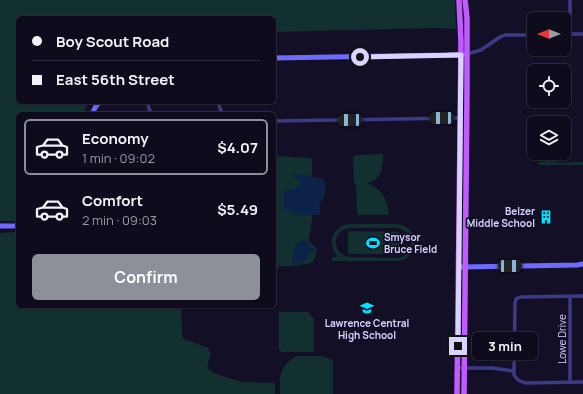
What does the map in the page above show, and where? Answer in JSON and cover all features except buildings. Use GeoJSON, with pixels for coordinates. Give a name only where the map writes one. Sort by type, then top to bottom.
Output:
{"type":"FeatureCollection","features":[{"type":"Feature","properties":{"kind":"main road"},"geometry":{"type":"LineString","coordinates":[[459,0],[464,54],[462,267],[464,394]]}},
{"type":"Feature","properties":{"kind":"main road"},"geometry":{"type":"LineString","coordinates":[[463,166],[460,118],[467,18],[465,0]]}},
{"type":"Feature","properties":{"kind":"main road"},"geometry":{"type":"LineString","coordinates":[[457,394],[462,267]]}},
{"type":"Feature","properties":{"kind":"street"},"geometry":{"type":"LineString","coordinates":[[570,0],[570,12]]}},
{"type":"Feature","properties":{"kind":"street"},"geometry":{"type":"LineString","coordinates":[[571,34],[583,34]]}},
{"type":"Feature","properties":{"kind":"street"},"geometry":{"type":"LineString","coordinates":[[276,58],[464,54],[481,50],[505,35],[527,35]]}},
{"type":"Feature","properties":{"kind":"street"},"geometry":{"type":"LineString","coordinates":[[276,121],[460,118]]}},
{"type":"Feature","properties":{"kind":"street"},"geometry":{"type":"LineString","coordinates":[[0,226],[16,226]]}},
{"type":"Feature","properties":{"kind":"street"},"geometry":{"type":"LineString","coordinates":[[462,267],[583,264]]}},
{"type":"Feature","properties":{"kind":"street","name":"Lowe Drive"},"geometry":{"type":"LineString","coordinates":[[570,296],[570,382]]}},
{"type":"Feature","properties":{"kind":"street"},"geometry":{"type":"LineString","coordinates":[[583,296],[520,297],[516,299],[514,371],[514,375],[517,379],[525,383],[583,382]]}},
{"type":"Feature","properties":{"kind":"street"},"geometry":{"type":"LineString","coordinates":[[457,368],[492,368],[514,371]]}},
{"type":"Feature","properties":{"kind":"green space"},"geometry":{"type":"Polygon","coordinates":[[[0,0],[455,0],[456,29],[434,28],[276,32],[276,16],[16,16],[16,104],[88,104],[85,112],[16,112],[16,221],[0,221],[0,0]]]}},
{"type":"Feature","properties":{"kind":"green space"},"geometry":{"type":"Polygon","coordinates":[[[383,154],[382,169],[378,177],[371,182],[366,183],[376,188],[383,195],[387,204],[389,215],[359,215],[357,212],[356,183],[354,183],[353,156],[383,154]]]}},
{"type":"Feature","properties":{"kind":"green space"},"geometry":{"type":"Polygon","coordinates":[[[276,156],[312,158],[312,220],[309,239],[317,249],[313,262],[293,266],[280,266],[276,273],[276,156]]]}},
{"type":"Feature","properties":{"kind":"green space"},"geometry":{"type":"Polygon","coordinates":[[[544,160],[566,163],[583,162],[583,165],[539,165],[539,162],[546,162],[544,160]]]}},
{"type":"Feature","properties":{"kind":"green space"},"geometry":{"type":"Polygon","coordinates":[[[347,224],[397,224],[405,226],[414,236],[414,248],[411,254],[399,261],[332,261],[332,257],[338,257],[333,247],[332,238],[334,233],[342,226],[347,224]],[[350,228],[339,233],[336,242],[337,247],[339,252],[350,257],[399,258],[408,252],[411,247],[411,242],[407,233],[397,228],[350,228]]]}},
{"type":"Feature","properties":{"kind":"green space","name":"Smysor Bruce Field"},"geometry":{"type":"Polygon","coordinates":[[[348,231],[399,232],[399,254],[348,254],[348,231]]]}},
{"type":"Feature","properties":{"kind":"green space"},"geometry":{"type":"Polygon","coordinates":[[[16,232],[16,308],[181,308],[182,336],[184,339],[208,348],[211,353],[207,368],[214,373],[241,382],[275,383],[275,394],[0,394],[0,233],[16,232]]]}},
{"type":"Feature","properties":{"kind":"green space"},"geometry":{"type":"Polygon","coordinates":[[[279,312],[308,312],[314,319],[314,352],[281,352],[279,349],[279,312]]]}},
{"type":"Feature","properties":{"kind":"green space"},"geometry":{"type":"Polygon","coordinates":[[[297,356],[322,356],[333,360],[333,394],[280,394],[280,381],[284,367],[297,356]]]}},
{"type":"Feature","properties":{"kind":"water"},"geometry":{"type":"Polygon","coordinates":[[[298,174],[322,178],[324,181],[326,188],[323,199],[319,205],[320,215],[296,214],[288,210],[284,210],[284,192],[301,183],[301,181],[292,175],[298,174]]]}},
{"type":"Feature","properties":{"kind":"water"},"geometry":{"type":"Polygon","coordinates":[[[304,239],[308,240],[311,248],[316,250],[315,252],[311,252],[306,259],[298,263],[296,266],[293,264],[294,249],[300,241],[304,239]]]}},
{"type":"Feature","properties":{"kind":"place","name":"Belzer Middle School"},"geometry":{"type":"Point","coordinates":[546,217]}},
{"type":"Feature","properties":{"kind":"place","name":"Smysor Bruce Field"},"geometry":{"type":"Point","coordinates":[373,243]}},
{"type":"Feature","properties":{"kind":"place","name":"Lawrence Central High School"},"geometry":{"type":"Point","coordinates":[367,308]}},
{"type":"Feature","properties":{"kind":"route"},"geometry":{"type":"LineString","coordinates":[[360,57],[461,55],[458,346]]}}]}
